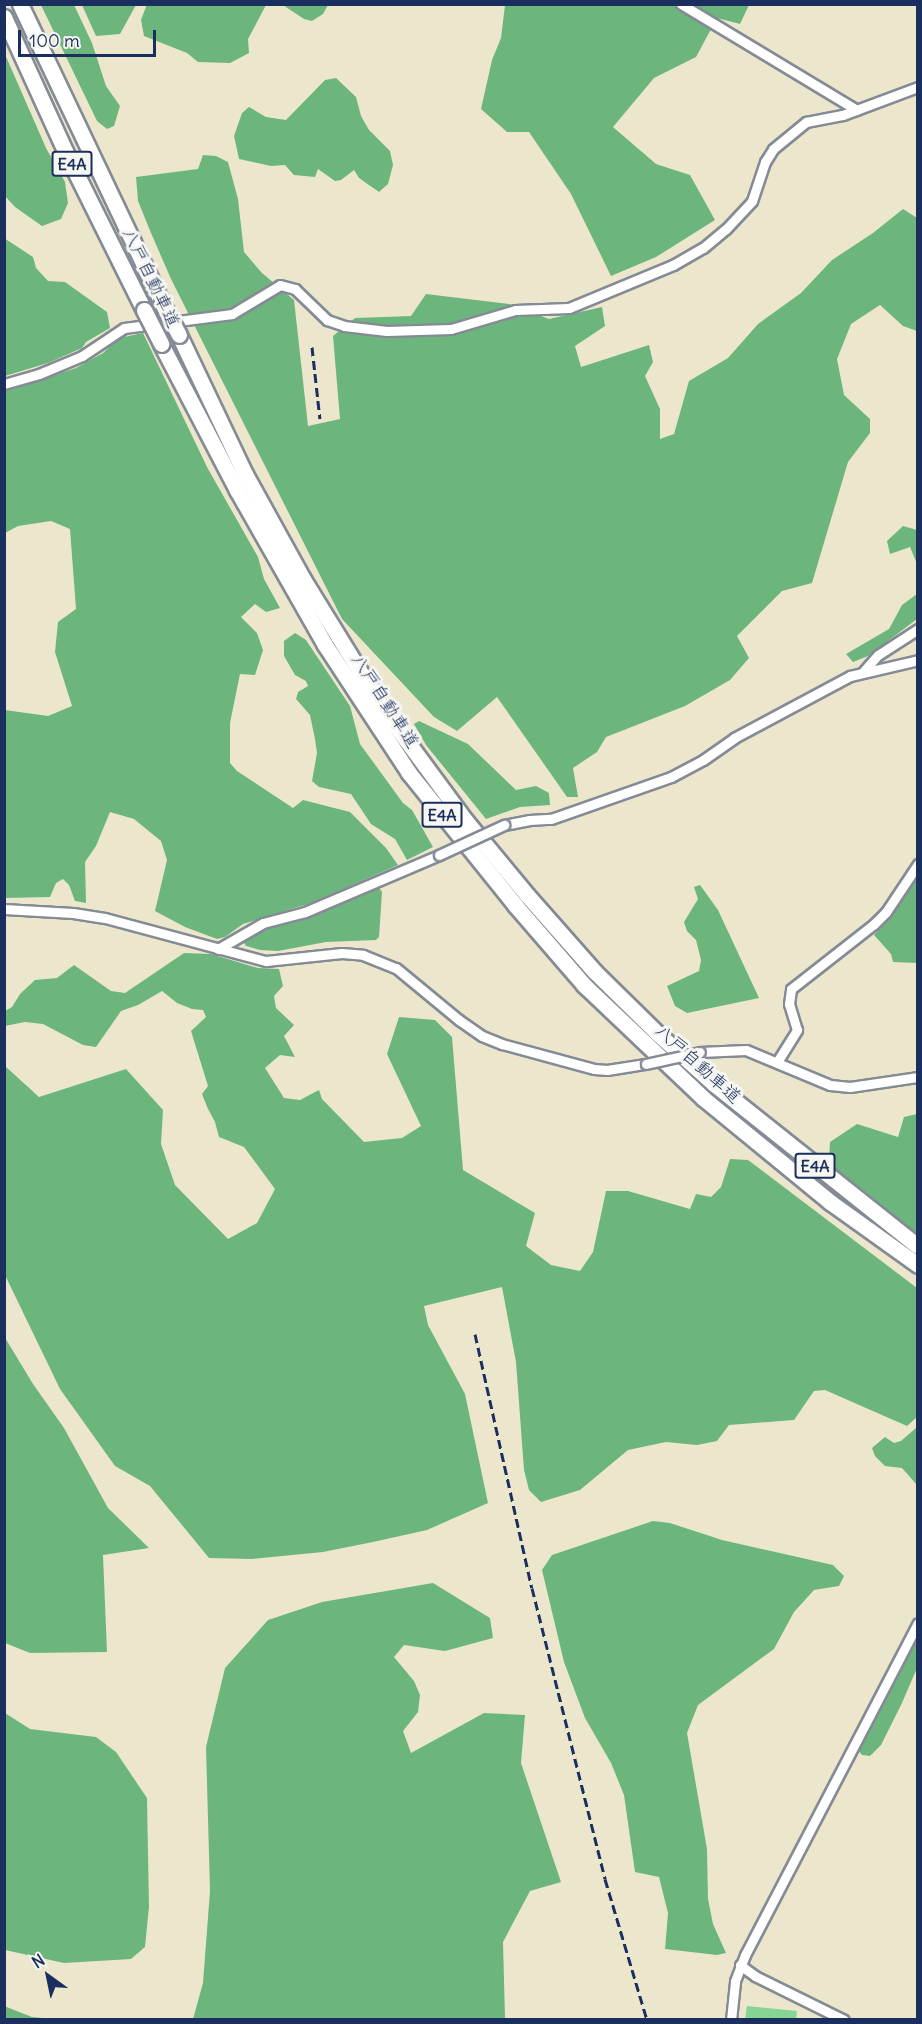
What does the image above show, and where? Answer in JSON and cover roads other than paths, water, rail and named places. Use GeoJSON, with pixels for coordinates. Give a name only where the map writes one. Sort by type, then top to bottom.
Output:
{"type":"FeatureCollection","features":[{"type":"Feature","properties":{"kind":"highway","name":"八戸自動車道"},"geometry":{"type":"LineString","coordinates":[[20,4],[245,474],[303,579],[381,706],[465,820],[595,972],[657,1033],[722,1091],[918,1246]]}},
{"type":"Feature","properties":{"kind":"highway","name":"八戸自動車道"},"geometry":{"type":"LineString","coordinates":[[4,17],[65,151],[237,490],[325,645],[409,773],[515,905],[584,985],[703,1098],[830,1203],[918,1265]]}},
{"type":"Feature","properties":{"kind":"street"},"geometry":{"type":"LineString","coordinates":[[681,4],[857,110]]}},
{"type":"Feature","properties":{"kind":"street"},"geometry":{"type":"LineString","coordinates":[[4,384],[39,374],[82,356],[124,328],[232,314],[280,285],[296,289],[327,320],[344,326],[387,331],[451,328],[515,310],[569,308],[674,265],[703,248],[726,229],[752,201],[769,156],[793,131],[806,122],[857,110],[918,87]]}},
{"type":"Feature","properties":{"kind":"street"},"geometry":{"type":"LineString","coordinates":[[863,672],[878,655],[918,629]]}},
{"type":"Feature","properties":{"kind":"street"},"geometry":{"type":"LineString","coordinates":[[218,949],[263,923],[305,912],[504,825],[516,821],[551,819],[685,771],[734,738],[863,672],[918,660]]}},
{"type":"Feature","properties":{"kind":"street"},"geometry":{"type":"LineString","coordinates":[[777,1062],[797,1030],[789,1004],[791,989],[874,924],[886,912],[918,864]]}},
{"type":"Feature","properties":{"kind":"street"},"geometry":{"type":"LineString","coordinates":[[4,909],[73,913],[105,918],[266,961],[342,953],[376,958],[414,979],[459,1020],[482,1036],[502,1044],[594,1069],[607,1070],[646,1064],[729,1048],[746,1050],[830,1085],[850,1087],[918,1077]]}},
{"type":"Feature","properties":{"kind":"street"},"geometry":{"type":"LineString","coordinates":[[731,2019],[740,1965],[918,1623]]}},
{"type":"Feature","properties":{"kind":"street"},"geometry":{"type":"LineString","coordinates":[[740,1965],[755,1976],[844,2019]]}},
{"type":"Feature","properties":{"kind":"railway"},"geometry":{"type":"LineString","coordinates":[[312,347],[320,419]]}},
{"type":"Feature","properties":{"kind":"railway"},"geometry":{"type":"LineString","coordinates":[[475,1334],[532,1588],[605,1879],[647,2020]]}}]}
